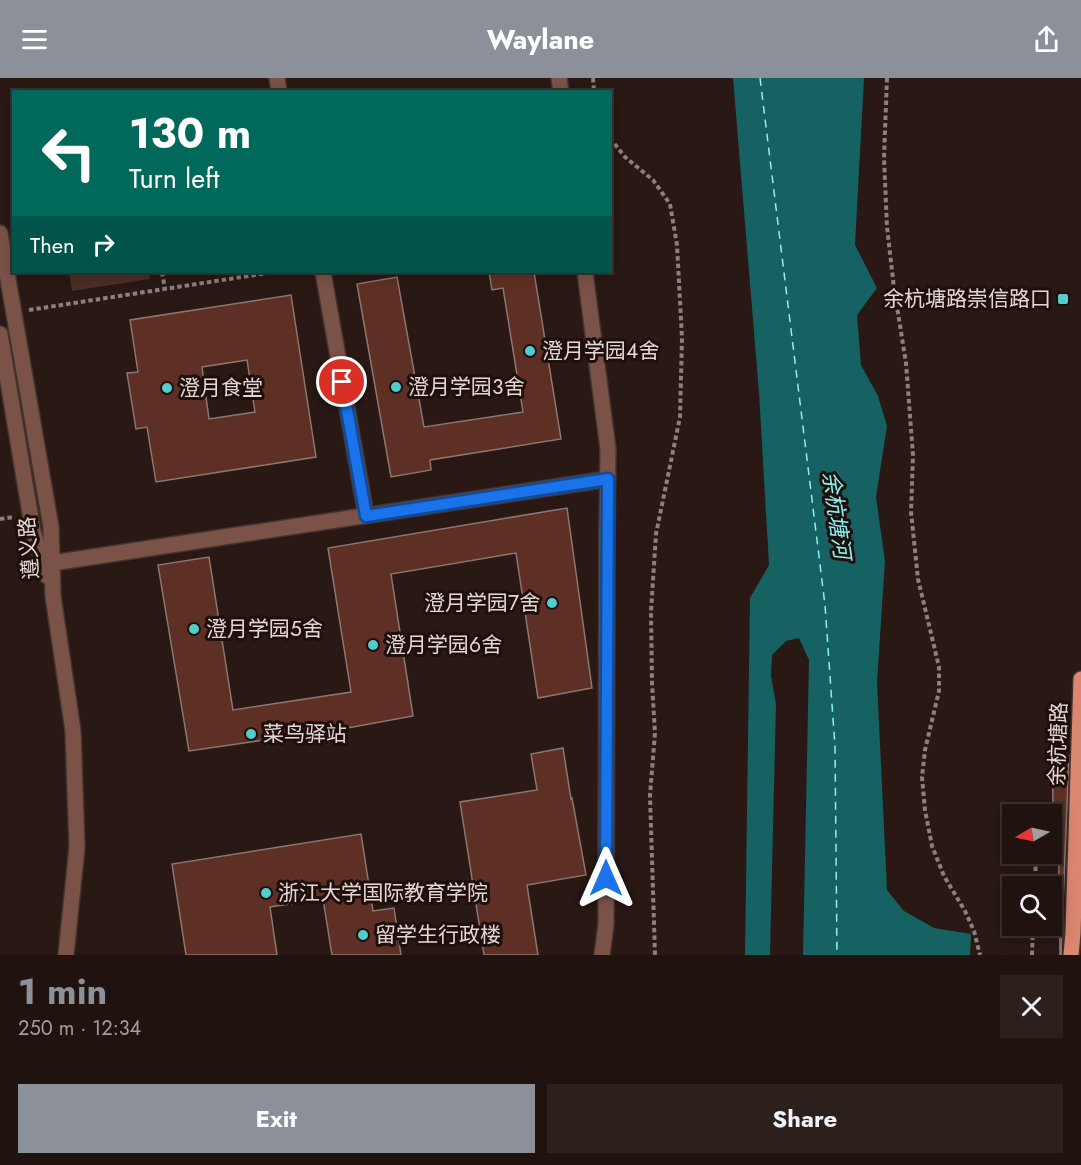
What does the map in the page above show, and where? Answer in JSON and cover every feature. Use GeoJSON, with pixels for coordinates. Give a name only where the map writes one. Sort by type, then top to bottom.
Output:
{"type":"FeatureCollection","features":[{"type":"Feature","properties":{"kind":"main road","name":"余杭塘路"},"geometry":{"type":"LineString","coordinates":[[1071,955],[1077,933],[1081,679]]}},
{"type":"Feature","properties":{"kind":"street","name":"遵义路"},"geometry":{"type":"LineString","coordinates":[[0,233],[51,527],[53,596]]}},
{"type":"Feature","properties":{"kind":"street"},"geometry":{"type":"LineString","coordinates":[[323,273],[366,516]]}},
{"type":"Feature","properties":{"kind":"street"},"geometry":{"type":"LineString","coordinates":[[585,273],[609,448],[606,924],[602,955]]}},
{"type":"Feature","properties":{"kind":"street","name":"遵义路"},"geometry":{"type":"LineString","coordinates":[[0,334],[33,531],[53,596]]}},
{"type":"Feature","properties":{"kind":"street"},"geometry":{"type":"LineString","coordinates":[[52,563],[608,479]]}},
{"type":"Feature","properties":{"kind":"street"},"geometry":{"type":"LineString","coordinates":[[53,596],[73,731],[77,847],[66,955]]}},
{"type":"Feature","properties":{"kind":"path"},"geometry":{"type":"LineString","coordinates":[[887,78],[884,158],[887,227],[906,363],[913,455],[911,512],[918,579],[939,667],[939,691],[925,750],[922,777],[925,810],[932,846],[944,876],[974,931],[980,955]]}},
{"type":"Feature","properties":{"kind":"path"},"geometry":{"type":"LineString","coordinates":[[612,141],[625,157],[653,180],[670,204],[677,245],[679,280],[682,338],[680,417],[656,534],[651,611],[655,733],[650,795],[655,955]]}},
{"type":"Feature","properties":{"kind":"path"},"geometry":{"type":"LineString","coordinates":[[162,273],[165,289]]}},
{"type":"Feature","properties":{"kind":"path"},"geometry":{"type":"LineString","coordinates":[[14,312],[268,273]]}},
{"type":"Feature","properties":{"kind":"path"},"geometry":{"type":"LineString","coordinates":[[1032,955],[1033,936]]}},
{"type":"Feature","properties":{"kind":"shaded area"},"geometry":{"type":"Polygon","coordinates":[[[69,273],[149,273],[150,279],[72,291],[69,273]]]}},
{"type":"Feature","properties":{"kind":"water","name":"余杭塘河"},"geometry":{"type":"Polygon","coordinates":[[[733,78],[864,78],[855,245],[877,288],[857,315],[861,365],[878,396],[887,426],[876,497],[885,561],[877,682],[887,890],[904,911],[934,928],[971,934],[970,955],[803,955],[809,660],[799,638],[786,641],[772,655],[771,676],[776,704],[770,955],[745,955],[750,598],[769,565],[759,392],[733,78]]]}},
{"type":"Feature","properties":{"kind":"building"},"geometry":{"type":"Polygon","coordinates":[[[489,273],[534,273],[561,439],[430,460],[431,470],[391,477],[357,284],[397,277],[424,427],[523,412],[503,288],[492,290],[489,273]]]}},
{"type":"Feature","properties":{"kind":"building","name":"澄月食堂"},"geometry":{"type":"Polygon","coordinates":[[[291,295],[316,457],[156,482],[147,427],[136,429],[127,373],[138,372],[130,320],[291,295]],[[247,360],[202,367],[209,419],[255,412],[247,360]]]}},
{"type":"Feature","properties":{"kind":"building"},"geometry":{"type":"Polygon","coordinates":[[[567,508],[592,688],[538,698],[516,553],[391,574],[413,716],[189,751],[158,565],[209,557],[233,710],[351,692],[328,548],[567,508]]]}},
{"type":"Feature","properties":{"kind":"building"},"geometry":{"type":"Polygon","coordinates":[[[563,748],[586,875],[527,885],[538,955],[484,955],[460,802],[537,790],[531,754],[563,748]]]}},
{"type":"Feature","properties":{"kind":"building"},"geometry":{"type":"Polygon","coordinates":[[[1052,756],[1069,756],[1062,930],[1062,876],[1059,876],[1059,864],[1062,864],[1062,804],[1053,804],[1052,756]]]}},
{"type":"Feature","properties":{"kind":"building","name":"浙江大学国际教育学院"},"geometry":{"type":"Polygon","coordinates":[[[361,834],[373,911],[394,908],[401,955],[332,955],[323,899],[270,907],[277,955],[186,955],[172,864],[361,834]]]}},
{"type":"Feature","properties":{"kind":"building"},"geometry":{"type":"Polygon","coordinates":[[[1060,936],[1062,936],[1061,955],[1060,936]]]}},
{"type":"Feature","properties":{"kind":"ferry route"},"geometry":{"type":"LineString","coordinates":[[760,78],[825,605],[835,747],[837,955]]}},
{"type":"Feature","properties":{"kind":"place","name":"余杭塘路崇信路口"},"geometry":{"type":"Point","coordinates":[1063,299]}},
{"type":"Feature","properties":{"kind":"place","name":"澄月学园4舍"},"geometry":{"type":"Point","coordinates":[530,351]}},
{"type":"Feature","properties":{"kind":"place","name":"澄月学园3舍"},"geometry":{"type":"Point","coordinates":[396,387]}},
{"type":"Feature","properties":{"kind":"place","name":"澄月食堂"},"geometry":{"type":"Point","coordinates":[167,388]}},
{"type":"Feature","properties":{"kind":"place","name":"澄月学园7舍"},"geometry":{"type":"Point","coordinates":[552,603]}},
{"type":"Feature","properties":{"kind":"place","name":"澄月学园5舍"},"geometry":{"type":"Point","coordinates":[194,629]}},
{"type":"Feature","properties":{"kind":"place","name":"澄月学园6舍"},"geometry":{"type":"Point","coordinates":[373,645]}},
{"type":"Feature","properties":{"kind":"place","name":"菜鸟驿站"},"geometry":{"type":"Point","coordinates":[251,734]}},
{"type":"Feature","properties":{"kind":"place","name":"浙江大学国际教育学院"},"geometry":{"type":"Point","coordinates":[266,893]}},
{"type":"Feature","properties":{"kind":"place","name":"留学生行政楼"},"geometry":{"type":"Point","coordinates":[363,935]}},
{"type":"Feature","properties":{"kind":"route"},"geometry":{"type":"LineString","coordinates":[[342,382],[366,516],[608,479],[606,878]]}}]}
